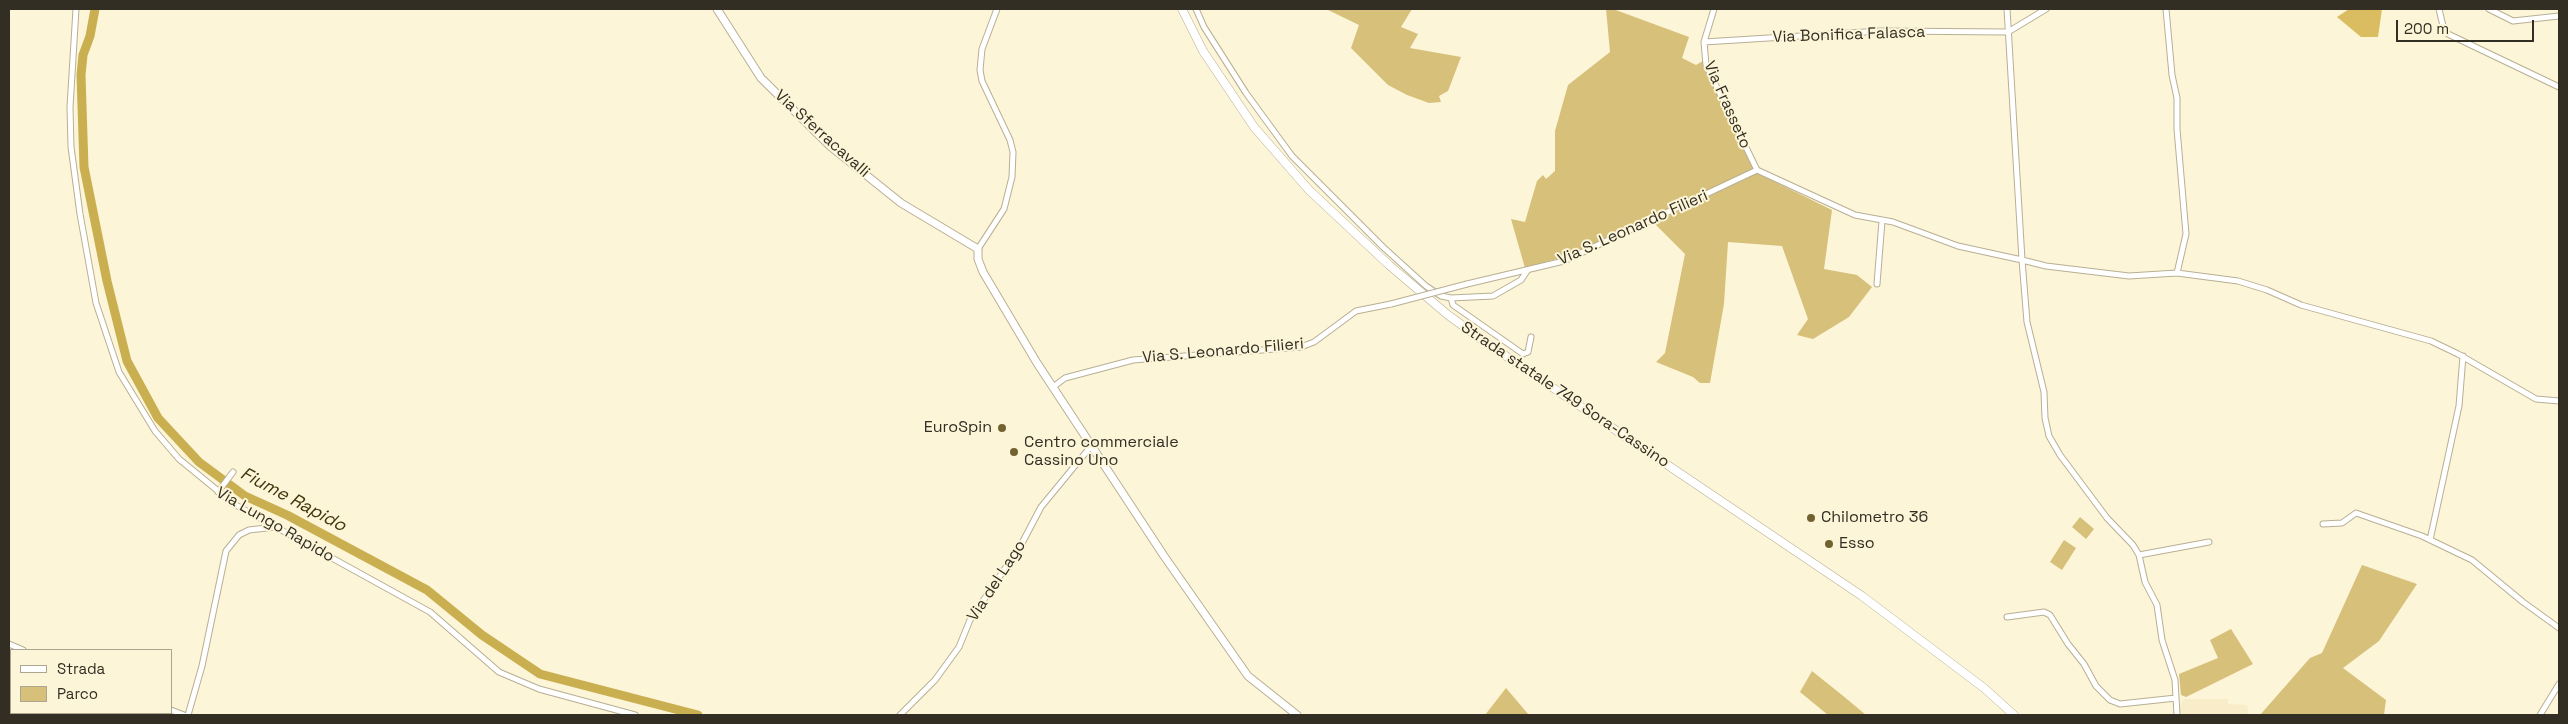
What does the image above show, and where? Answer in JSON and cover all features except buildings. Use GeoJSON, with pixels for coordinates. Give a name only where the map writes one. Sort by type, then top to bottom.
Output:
{"type":"FeatureCollection","features":[{"type":"Feature","properties":{"kind":"highway","name":"Strada statale 749 Sora-Cassino"},"geometry":{"type":"LineString","coordinates":[[1182,9],[1203,51],[1254,127],[1309,190],[1396,271],[1448,315],[1496,349],[1862,596],[1976,682],[2014,715]]}},
{"type":"Feature","properties":{"kind":"main road","name":"Via Sferracavalli"},"geometry":{"type":"LineString","coordinates":[[717,9],[761,78],[830,146],[901,203],[978,249]]}},
{"type":"Feature","properties":{"kind":"main road"},"geometry":{"type":"LineString","coordinates":[[978,249],[978,259],[983,272],[1053,387],[1164,556],[1236,660],[1256,684],[1297,715]]}},
{"type":"Feature","properties":{"kind":"street","name":"Via Lungo Rapido"},"geometry":{"type":"LineString","coordinates":[[76,9],[70,107],[71,147],[80,214],[96,303],[119,372],[155,430],[179,459],[234,504],[430,612],[500,672],[539,689],[636,715]]}},
{"type":"Feature","properties":{"kind":"street"},"geometry":{"type":"LineString","coordinates":[[978,249],[1004,209],[1010,190],[1013,165],[1010,140],[985,87],[980,70],[982,49],[996,9]]}},
{"type":"Feature","properties":{"kind":"street"},"geometry":{"type":"LineString","coordinates":[[1196,9],[1204,27],[1256,106],[1292,156],[1382,247],[1426,286],[1441,296],[1451,298],[1493,296],[1521,280],[1528,271]]}},
{"type":"Feature","properties":{"kind":"street","name":"Via Frasseto"},"geometry":{"type":"LineString","coordinates":[[1714,9],[1704,42],[1706,65],[1758,170]]}},
{"type":"Feature","properties":{"kind":"street"},"geometry":{"type":"LineString","coordinates":[[2007,9],[2022,260],[2028,322],[2044,392],[2046,427],[2060,455],[2107,518],[2133,545],[2139,555],[2145,582],[2157,606],[2162,640],[2173,672],[2177,715]]}},
{"type":"Feature","properties":{"kind":"street"},"geometry":{"type":"LineString","coordinates":[[2008,32],[2046,9]]}},
{"type":"Feature","properties":{"kind":"street"},"geometry":{"type":"LineString","coordinates":[[2166,9],[2172,75],[2177,98],[2177,129],[2186,234],[2177,273]]}},
{"type":"Feature","properties":{"kind":"street"},"geometry":{"type":"LineString","coordinates":[[2439,9],[2443,26],[2448,34],[2559,87]]}},
{"type":"Feature","properties":{"kind":"street"},"geometry":{"type":"LineString","coordinates":[[2489,9],[2513,21],[2559,16]]}},
{"type":"Feature","properties":{"kind":"street","name":"Via Bonifica Falasca"},"geometry":{"type":"LineString","coordinates":[[1704,42],[1881,31],[2008,32]]}},
{"type":"Feature","properties":{"kind":"street"},"geometry":{"type":"LineString","coordinates":[[1758,170],[1855,215],[1893,222],[1958,246],[2046,266],[2129,276],[2177,273],[2248,284],[2319,310],[2432,341],[2462,356],[2536,399],[2559,401]]}},
{"type":"Feature","properties":{"kind":"street","name":"Via S. Leonardo Filieri"},"geometry":{"type":"LineString","coordinates":[[1053,387],[1065,378],[1133,360],[1301,347],[1314,342],[1356,311],[1564,261],[1758,170]]}},
{"type":"Feature","properties":{"kind":"street"},"geometry":{"type":"LineString","coordinates":[[1877,284],[1882,221]]}},
{"type":"Feature","properties":{"kind":"street"},"geometry":{"type":"LineString","coordinates":[[1451,298],[1453,305],[1523,354],[1528,352],[1531,337]]}},
{"type":"Feature","properties":{"kind":"street"},"geometry":{"type":"LineString","coordinates":[[2430,540],[2458,406],[2462,356]]}},
{"type":"Feature","properties":{"kind":"street","name":"Via del Lago"},"geometry":{"type":"LineString","coordinates":[[900,715],[935,680],[959,647],[970,620],[1021,545],[1041,507],[1092,445]]}},
{"type":"Feature","properties":{"kind":"street"},"geometry":{"type":"LineString","coordinates":[[218,492],[233,472]]}},
{"type":"Feature","properties":{"kind":"street"},"geometry":{"type":"LineString","coordinates":[[2324,524],[2342,522],[2356,513],[2430,540],[2472,560],[2523,602],[2559,628]]}},
{"type":"Feature","properties":{"kind":"street"},"geometry":{"type":"LineString","coordinates":[[172,710],[186,715],[202,666],[226,551],[239,535],[249,530],[269,526],[278,528]]}},
{"type":"Feature","properties":{"kind":"street"},"geometry":{"type":"LineString","coordinates":[[2139,555],[2209,542]]}},
{"type":"Feature","properties":{"kind":"street"},"geometry":{"type":"LineString","coordinates":[[2007,617],[2044,612],[2050,614],[2068,644],[2084,664],[2096,686],[2110,700],[2120,704],[2176,698]]}},
{"type":"Feature","properties":{"kind":"street"},"geometry":{"type":"LineString","coordinates":[[9,644],[21,649]]}},
{"type":"Feature","properties":{"kind":"street"},"geometry":{"type":"LineString","coordinates":[[2540,715],[2559,684]]}},
{"type":"Feature","properties":{"kind":"shaded area"},"geometry":{"type":"Polygon","coordinates":[[[2349,9],[2382,9],[2378,37],[2361,37],[2337,17],[2349,9]]]}},
{"type":"Feature","properties":{"kind":"shaded area"},"geometry":{"type":"Polygon","coordinates":[[[2184,699],[2228,699],[2228,704],[2247,705],[2249,715],[2180,715],[2179,706],[2184,699]]]}},
{"type":"Feature","properties":{"kind":"green space"},"geometry":{"type":"Polygon","coordinates":[[[1326,9],[1412,9],[1401,27],[1418,34],[1410,48],[1461,57],[1448,91],[1439,96],[1441,102],[1429,103],[1407,95],[1388,85],[1351,48],[1359,25],[1326,9]]]}},
{"type":"Feature","properties":{"kind":"green space"},"geometry":{"type":"Polygon","coordinates":[[[1606,9],[1613,9],[1689,37],[1682,58],[1696,65],[1703,61],[1753,168],[1751,172],[1720,187],[1567,256],[1525,268],[1511,219],[1525,222],[1537,181],[1543,175],[1546,179],[1555,171],[1555,131],[1568,85],[1610,52],[1606,9]]]}},
{"type":"Feature","properties":{"kind":"green space"},"geometry":{"type":"Polygon","coordinates":[[[1757,173],[1832,210],[1824,269],[1857,275],[1872,287],[1849,317],[1813,339],[1797,335],[1808,319],[1782,246],[1728,242],[1724,304],[1710,383],[1700,383],[1693,377],[1656,362],[1665,353],[1685,254],[1654,223],[1757,173]]]}},
{"type":"Feature","properties":{"kind":"green space"},"geometry":{"type":"Polygon","coordinates":[[[2080,517],[2094,529],[2086,539],[2072,527],[2080,517]]]}},
{"type":"Feature","properties":{"kind":"green space"},"geometry":{"type":"Polygon","coordinates":[[[2064,540],[2076,548],[2062,570],[2050,562],[2064,540]]]}},
{"type":"Feature","properties":{"kind":"green space"},"geometry":{"type":"Polygon","coordinates":[[[2362,565],[2417,584],[2379,641],[2343,668],[2386,700],[2384,715],[2260,715],[2310,658],[2322,653],[2362,565]]]}},
{"type":"Feature","properties":{"kind":"green space"},"geometry":{"type":"Polygon","coordinates":[[[2231,629],[2253,664],[2186,697],[2181,695],[2179,674],[2218,658],[2210,640],[2231,629]]]}},
{"type":"Feature","properties":{"kind":"green space"},"geometry":{"type":"Polygon","coordinates":[[[1812,671],[1866,715],[1828,715],[1800,692],[1812,671]]]}},
{"type":"Feature","properties":{"kind":"green space"},"geometry":{"type":"Polygon","coordinates":[[[1506,688],[1529,715],[1485,715],[1506,688]]]}},
{"type":"Feature","properties":{"kind":"waterway","name":"Fiume Rapido"},"geometry":{"type":"LineString","coordinates":[[95,9],[90,36],[83,55],[81,75],[84,167],[107,281],[127,361],[158,418],[199,462],[245,496],[287,515],[427,590],[482,635],[540,674],[698,715]]}},
{"type":"Feature","properties":{"kind":"place","name":"EuroSpin"},"geometry":{"type":"Point","coordinates":[1002,428]}},
{"type":"Feature","properties":{"kind":"place","name":"Centro commerciale Cassino Uno"},"geometry":{"type":"Point","coordinates":[1014,452]}},
{"type":"Feature","properties":{"kind":"place","name":"Chilometro 36"},"geometry":{"type":"Point","coordinates":[1811,518]}},
{"type":"Feature","properties":{"kind":"place","name":"Esso"},"geometry":{"type":"Point","coordinates":[1829,544]}}]}
